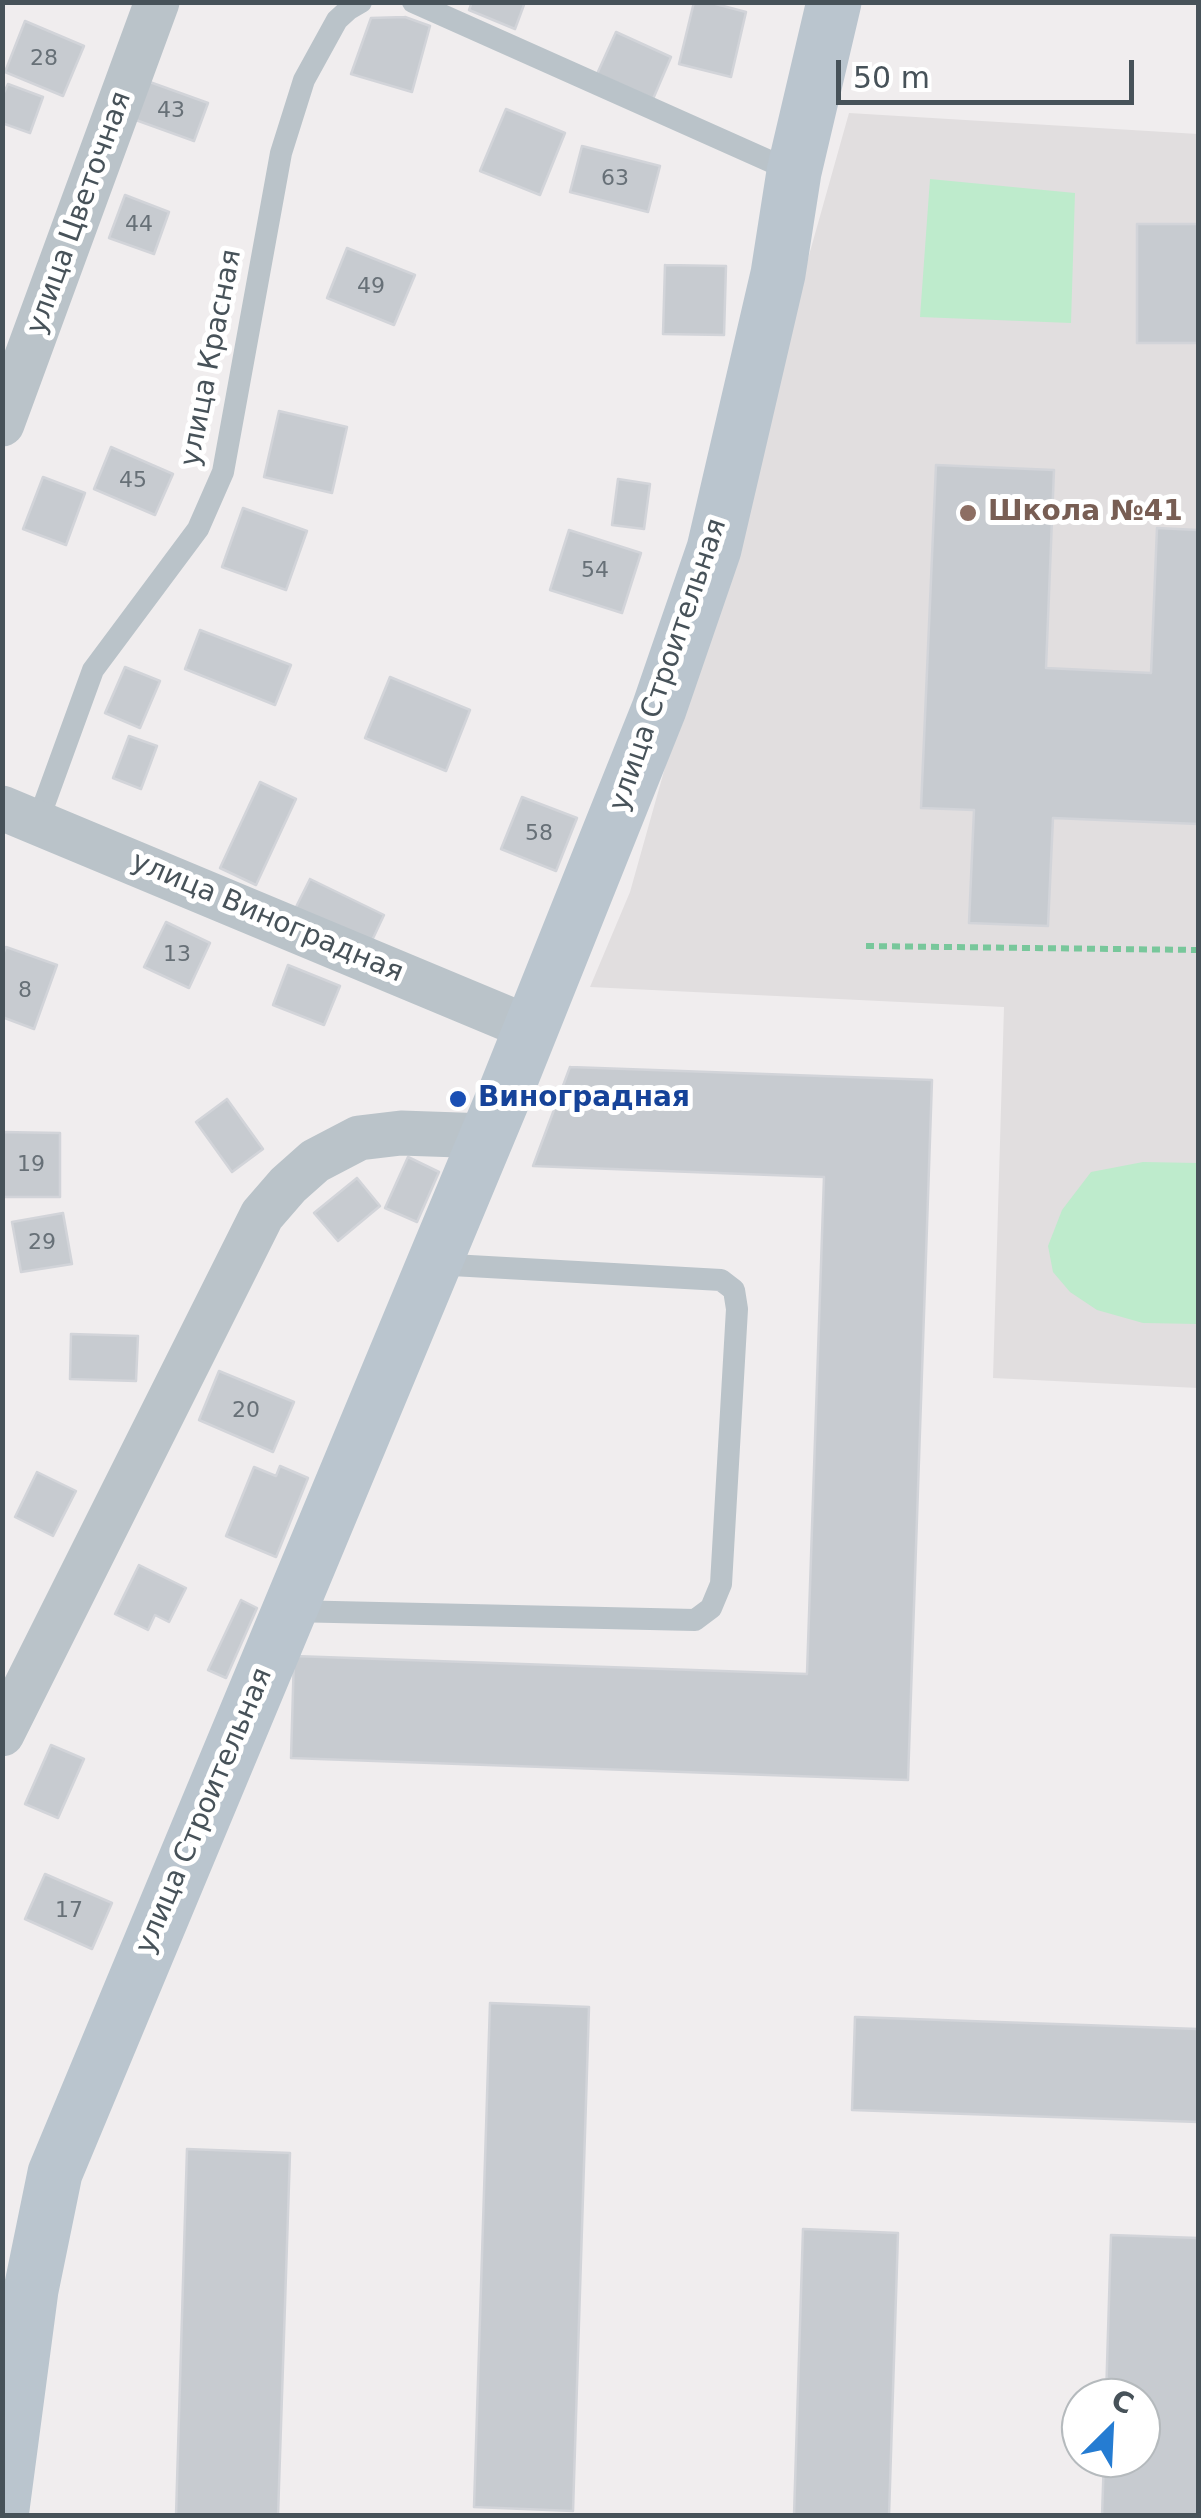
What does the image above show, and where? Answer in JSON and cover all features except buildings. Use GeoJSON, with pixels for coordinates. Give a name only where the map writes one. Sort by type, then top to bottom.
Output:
{"type":"FeatureCollection","features":[{"type":"Feature","properties":{"kind":"street","name":"улица Цветочная"},"geometry":{"type":"LineString","coordinates":[[2,424],[157,2]]}},
{"type":"Feature","properties":{"kind":"street","name":"улица Строительная"},"geometry":{"type":"LineString","coordinates":[[2,2508],[31,2290],[55,2174],[532,1028],[659,709],[714,549],[778,274],[794,172],[834,2]]}},
{"type":"Feature","properties":{"kind":"street","name":"улица Виноградная"},"geometry":{"type":"LineString","coordinates":[[20,814],[532,1028]]}},
{"type":"Feature","properties":{"kind":"street"},"geometry":{"type":"LineString","coordinates":[[2,1734],[262,1215],[316,1160],[358,1138],[401,1133],[488,1136]]}},
{"type":"Feature","properties":{"kind":"lane","name":"улица Красная"},"geometry":{"type":"LineString","coordinates":[[20,814],[93,670],[198,529],[223,472],[281,153],[304,80],[338,20],[361,2]]}},
{"type":"Feature","properties":{"kind":"lane"},"geometry":{"type":"LineString","coordinates":[[413,2],[794,172]]}},
{"type":"Feature","properties":{"kind":"lane"},"geometry":{"type":"LineString","coordinates":[[289,1611],[695,1620],[711,1608],[721,1584],[734,1290],[721,1280],[434,1264]]}},
{"type":"Feature","properties":{"kind":"path"},"geometry":{"type":"LineString","coordinates":[[866,946],[1198,950]]}},
{"type":"Feature","properties":{"kind":"shaded area","name":"Школа №41"},"geometry":{"type":"Polygon","coordinates":[[[849,113],[1198,134],[1198,1388],[993,1378],[1004,1007],[590,987],[630,892],[849,113]]]}},
{"type":"Feature","properties":{"kind":"green space"},"geometry":{"type":"Polygon","coordinates":[[[930,179],[1075,193],[1071,323],[920,317],[930,179]]]}},
{"type":"Feature","properties":{"kind":"green space"},"geometry":{"type":"Polygon","coordinates":[[[1143,1162],[1198,1163],[1198,1324],[1143,1323],[1097,1310],[1070,1292],[1053,1272],[1048,1246],[1062,1210],[1091,1172],[1143,1162]]]}},
{"type":"Feature","properties":{"kind":"place","name":"Школа №41"},"geometry":{"type":"Point","coordinates":[968,513]}},
{"type":"Feature","properties":{"kind":"place","name":"Виноградная"},"geometry":{"type":"Point","coordinates":[458,1099]}}]}
